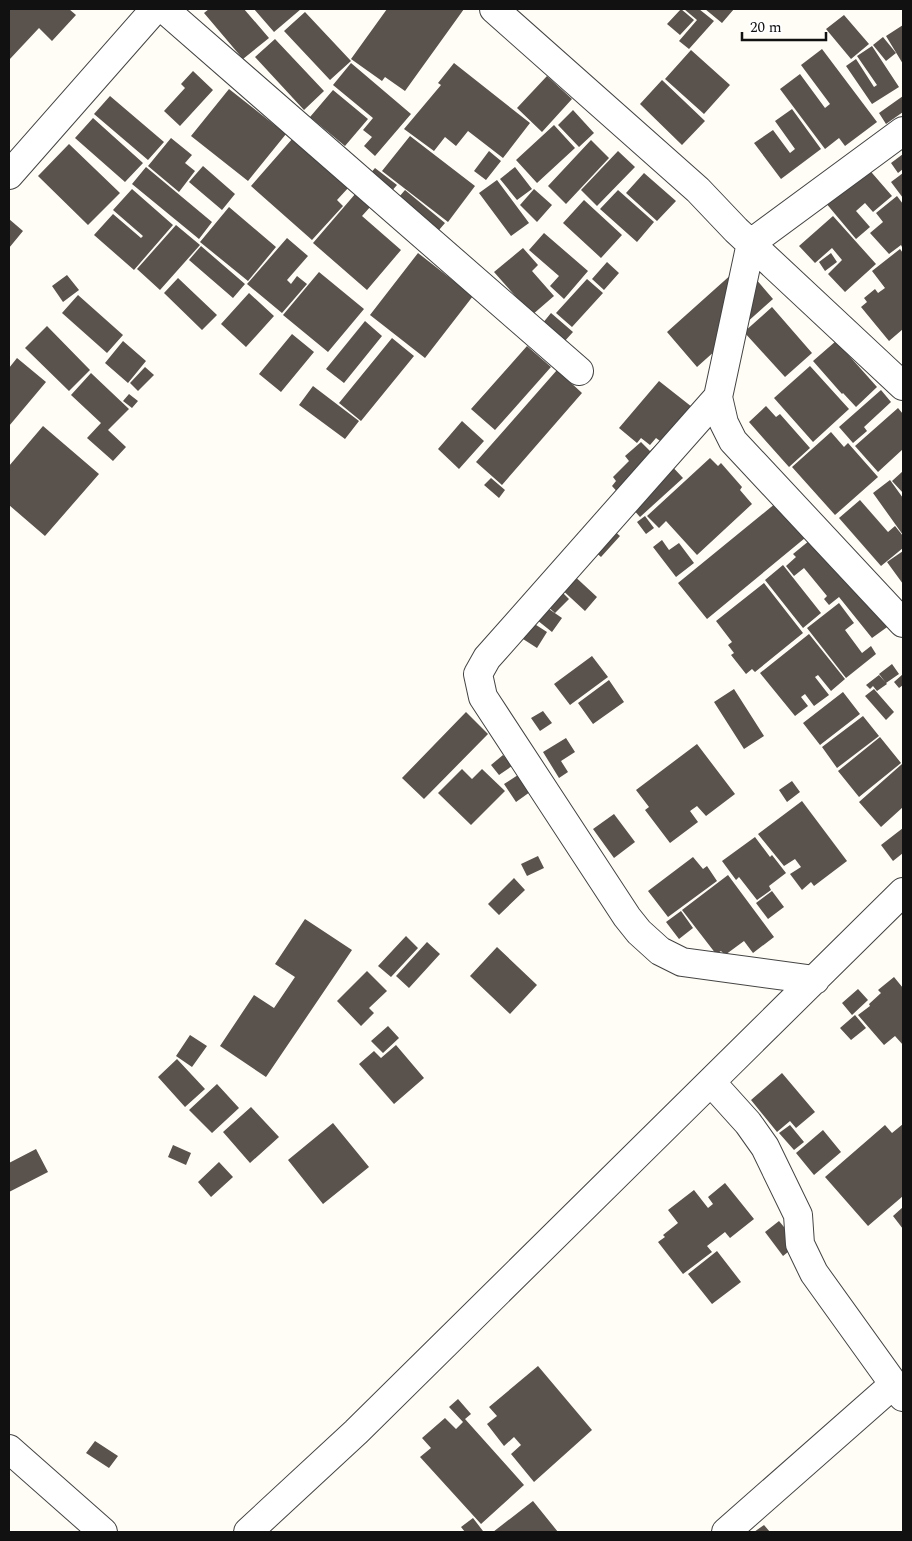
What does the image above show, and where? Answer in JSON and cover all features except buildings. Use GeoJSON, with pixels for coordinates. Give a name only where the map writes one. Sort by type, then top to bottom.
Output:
{"type":"FeatureCollection","features":[{"type":"Feature","properties":{"kind":"street"},"geometry":{"type":"LineString","coordinates":[[494,9],[698,190],[743,236],[899,373]]}},
{"type":"Feature","properties":{"kind":"street"},"geometry":{"type":"LineString","coordinates":[[9,175],[153,11],[579,371]]}},
{"type":"Feature","properties":{"kind":"street"},"geometry":{"type":"LineString","coordinates":[[903,131],[743,236],[718,397],[724,423],[732,442],[903,623]]}},
{"type":"Feature","properties":{"kind":"street"},"geometry":{"type":"LineString","coordinates":[[718,397],[487,658],[478,674],[483,697],[627,917],[639,932],[660,951],[682,962],[814,980]]}},
{"type":"Feature","properties":{"kind":"street"},"geometry":{"type":"LineString","coordinates":[[248,1532],[356,1432],[903,892]]}},
{"type":"Feature","properties":{"kind":"street"},"geometry":{"type":"LineString","coordinates":[[711,1082],[748,1123],[765,1147],[798,1215],[800,1244],[814,1273],[899,1390],[726,1532]]}},
{"type":"Feature","properties":{"kind":"street"},"geometry":{"type":"LineString","coordinates":[[9,1449],[103,1532]]}}]}
